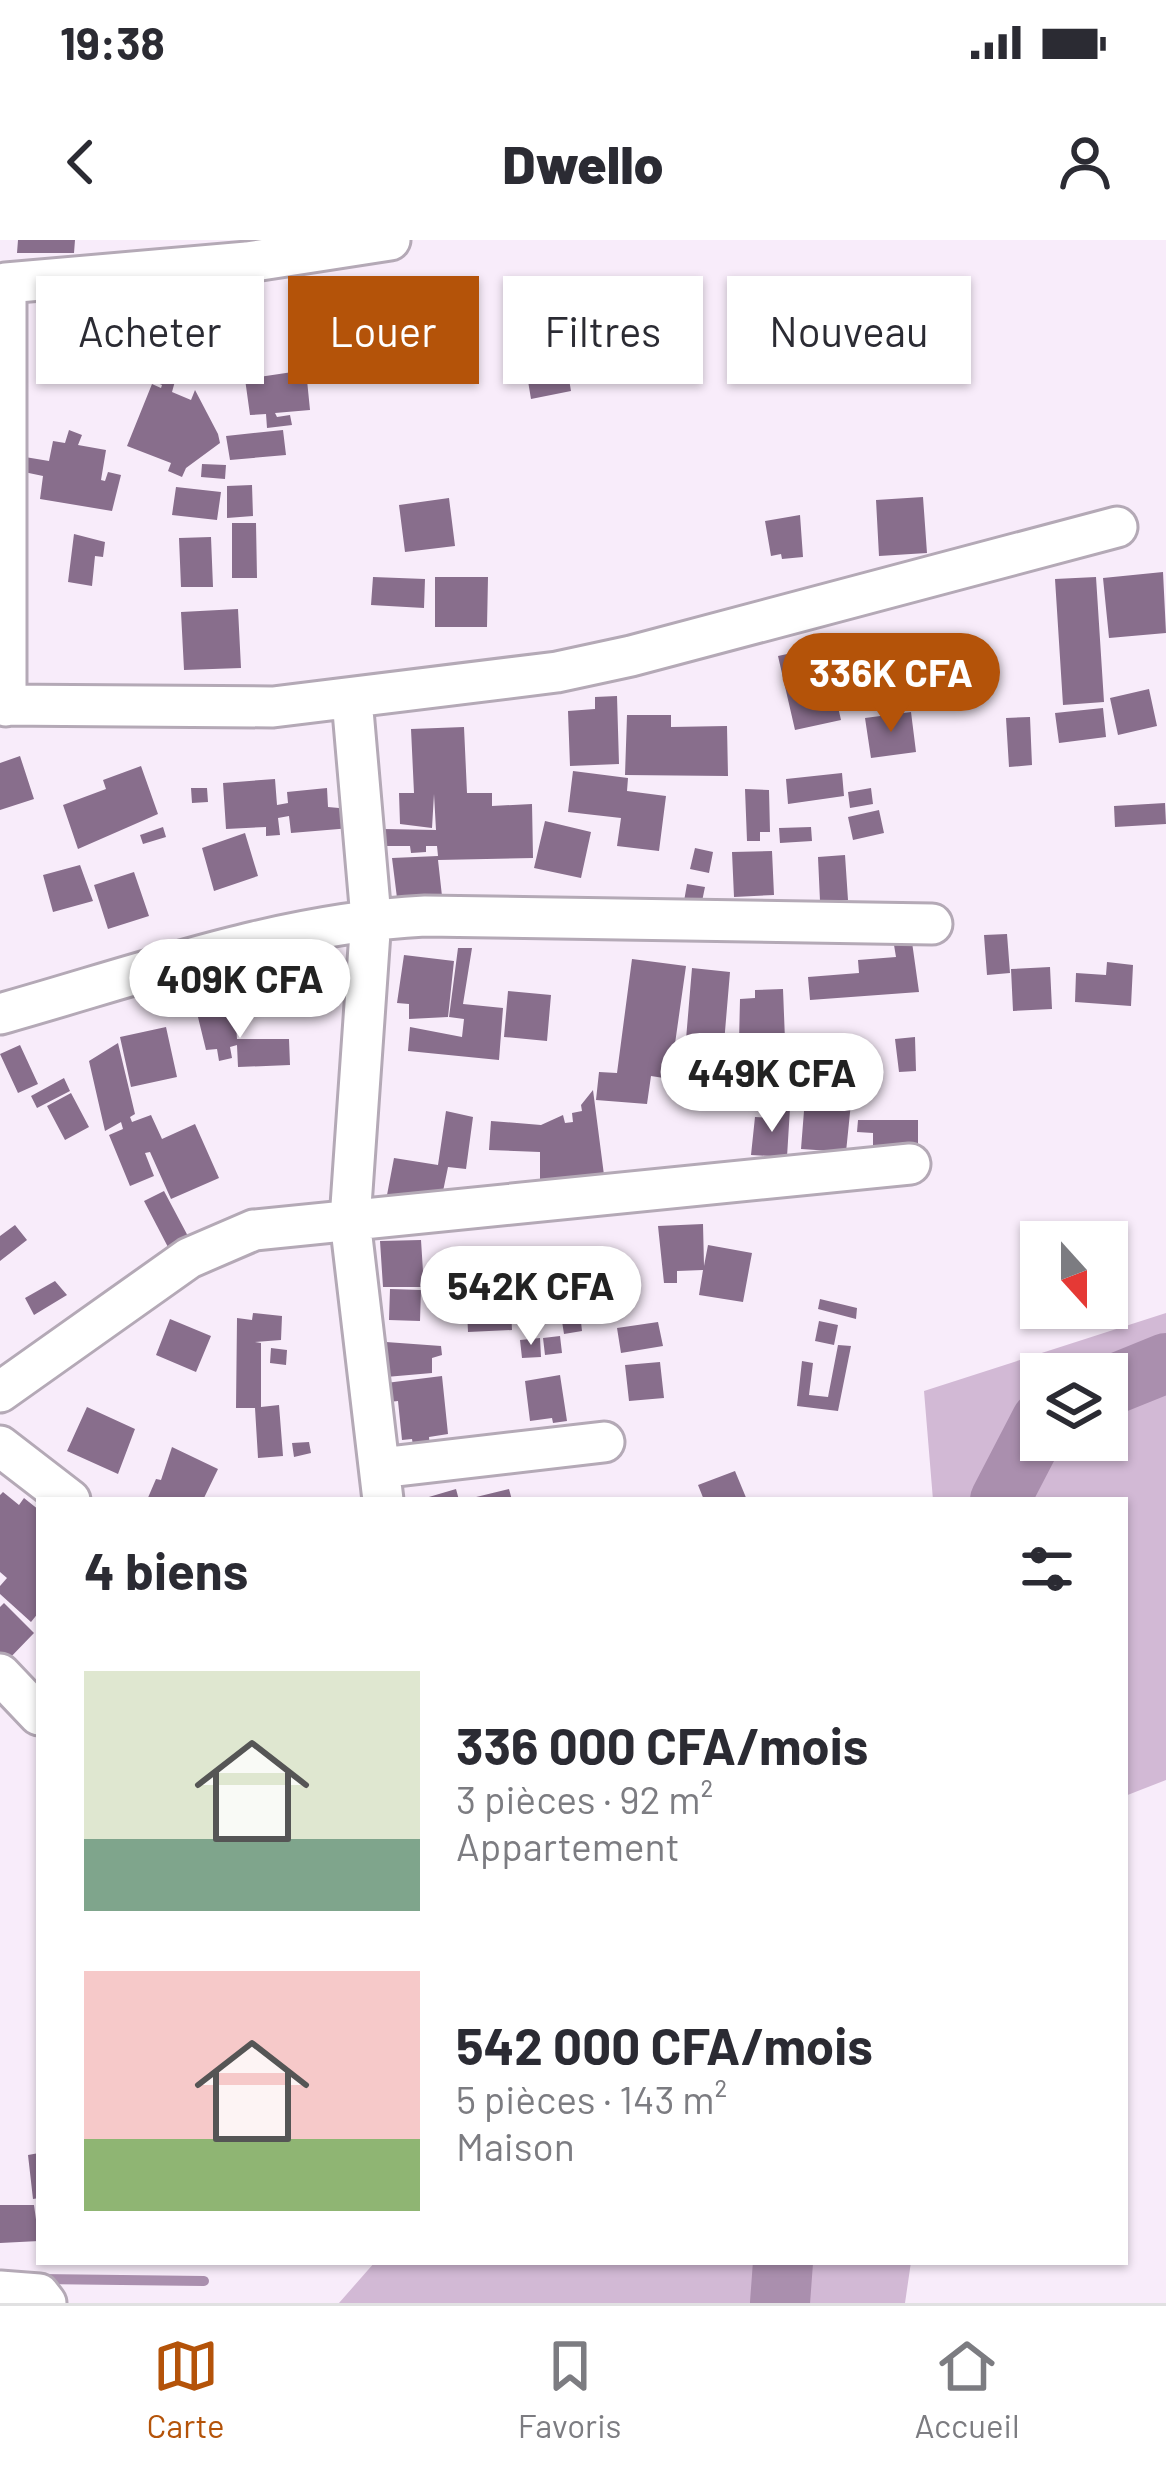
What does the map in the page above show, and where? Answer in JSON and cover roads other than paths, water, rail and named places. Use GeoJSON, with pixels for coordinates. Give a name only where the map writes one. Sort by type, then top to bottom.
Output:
{"type":"FeatureCollection","features":[{"type":"Feature","properties":{"kind":"street"},"geometry":{"type":"LineString","coordinates":[[390,240],[247,262],[3,283],[3,705],[273,707],[557,672],[1117,527]]}},
{"type":"Feature","properties":{"kind":"street"},"geometry":{"type":"LineString","coordinates":[[352,700],[371,918],[350,1220],[381,1484],[604,1442]]}},
{"type":"Feature","properties":{"kind":"street"},"geometry":{"type":"LineString","coordinates":[[0,1014],[302,930],[371,918],[932,924]]}},
{"type":"Feature","properties":{"kind":"street"},"geometry":{"type":"LineString","coordinates":[[0,1392],[189,1258],[254,1230],[910,1164]]}},
{"type":"Feature","properties":{"kind":"street"},"geometry":{"type":"LineString","coordinates":[[0,1446],[66,1497]]}},
{"type":"Feature","properties":{"kind":"street"},"geometry":{"type":"LineString","coordinates":[[0,1674],[36,1712]]}},
{"type":"Feature","properties":{"kind":"street"},"geometry":{"type":"LineString","coordinates":[[0,2291],[39,2294],[46,2303]]}},
{"type":"Feature","properties":{"kind":"waterway"},"geometry":{"type":"LineString","coordinates":[[1128,1378],[1166,1363]]}},
{"type":"Feature","properties":{"kind":"waterway"},"geometry":{"type":"LineString","coordinates":[[1002,1497],[1020,1461]]}},
{"type":"Feature","properties":{"kind":"waterway"},"geometry":{"type":"LineString","coordinates":[[780,2303],[783,2265]]}},
{"type":"Feature","properties":{"kind":"waterway"},"geometry":{"type":"LineString","coordinates":[[39,2279],[204,2281]]}}]}
